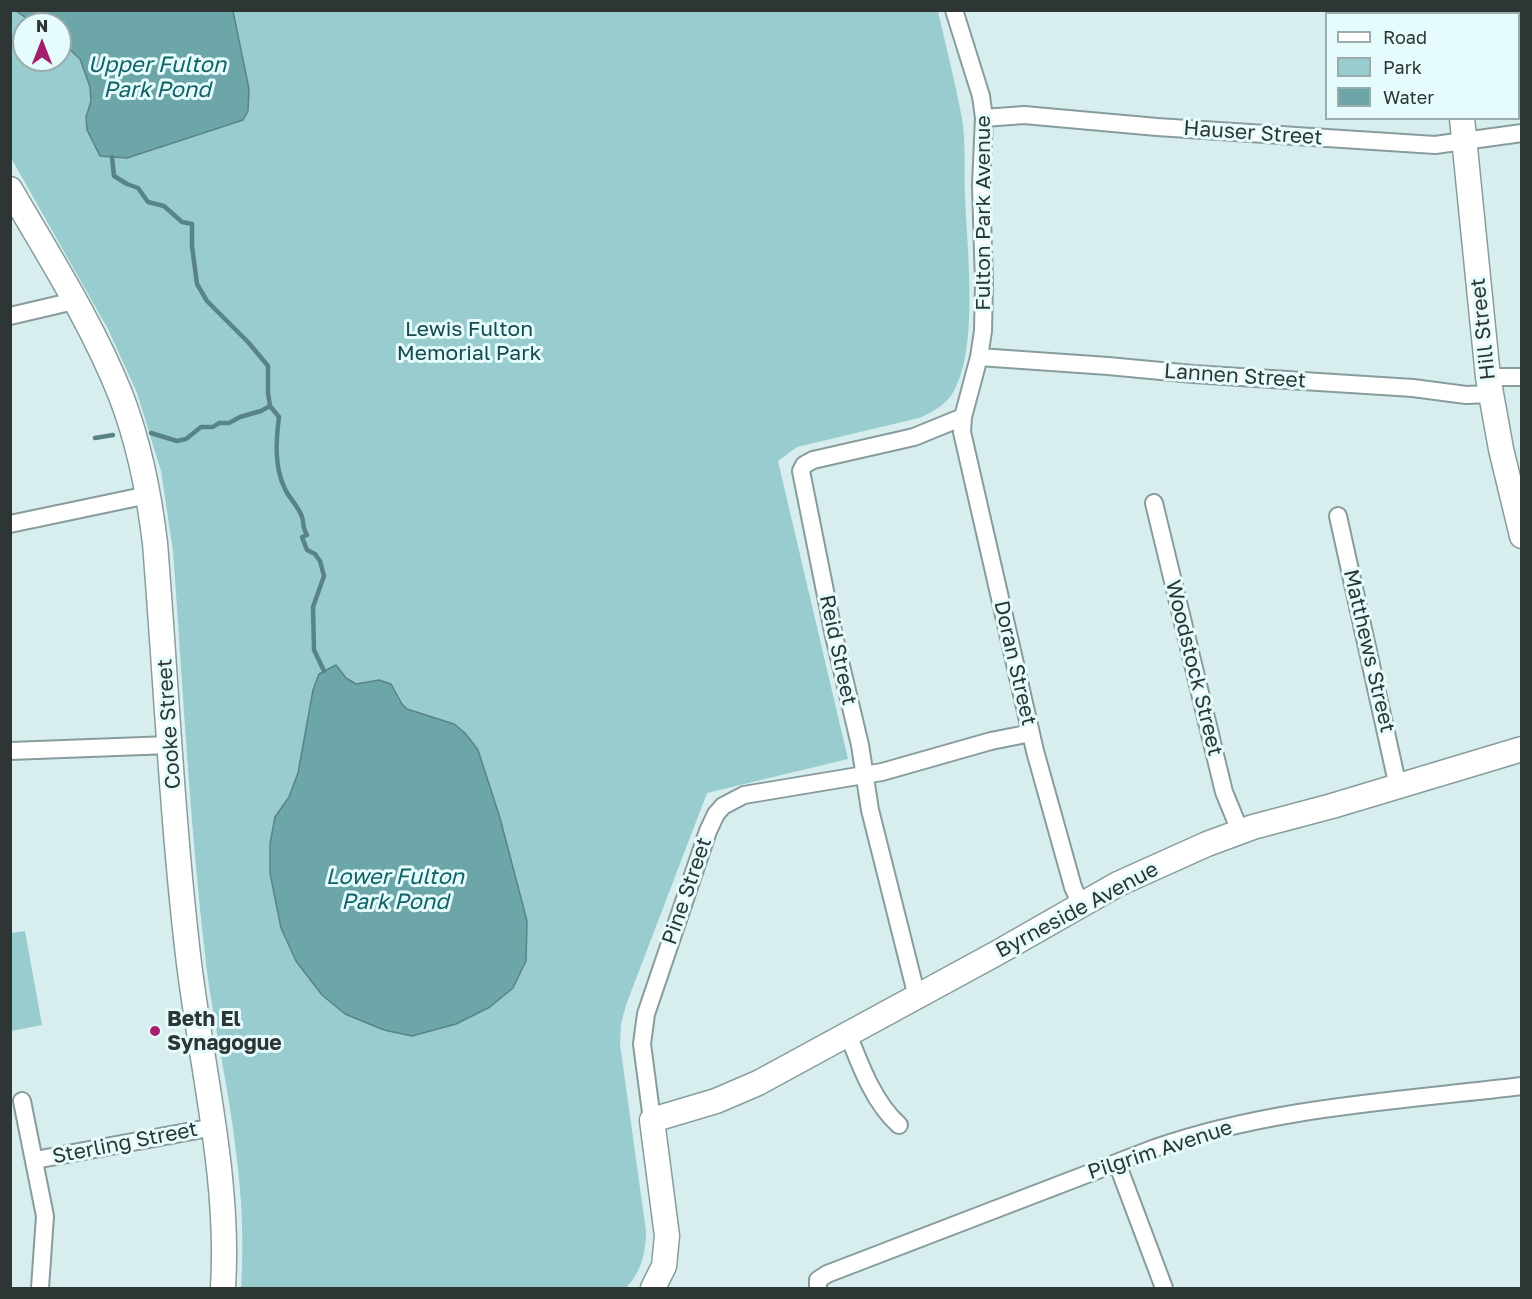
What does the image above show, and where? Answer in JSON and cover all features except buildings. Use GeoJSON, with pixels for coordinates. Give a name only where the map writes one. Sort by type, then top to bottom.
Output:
{"type":"FeatureCollection","features":[{"type":"Feature","properties":{"kind":"street","name":"Fulton Park Avenue"},"geometry":{"type":"LineString","coordinates":[[954,10],[981,96],[984,118],[981,184],[984,309],[979,357],[963,417]]}},
{"type":"Feature","properties":{"kind":"street","name":"Hauser Street"},"geometry":{"type":"LineString","coordinates":[[984,118],[1024,114],[1157,127],[1427,145],[1463,130],[1521,133]]}},
{"type":"Feature","properties":{"kind":"street","name":"Hill Street"},"geometry":{"type":"LineString","coordinates":[[1463,130],[1489,386],[1521,536]]}},
{"type":"Feature","properties":{"kind":"street","name":"Cooke Street"},"geometry":{"type":"LineString","coordinates":[[10,189],[105,360],[122,398],[136,442],[148,495],[155,543],[188,956],[224,1208],[223,1288]]}},
{"type":"Feature","properties":{"kind":"street"},"geometry":{"type":"LineString","coordinates":[[10,316],[74,301]]}},
{"type":"Feature","properties":{"kind":"street","name":"Lannen Street"},"geometry":{"type":"LineString","coordinates":[[979,357],[1413,388],[1466,395],[1521,377]]}},
{"type":"Feature","properties":{"kind":"street","name":"Doran Street"},"geometry":{"type":"LineString","coordinates":[[963,417],[965,444],[1030,733],[1073,887],[1081,905]]}},
{"type":"Feature","properties":{"kind":"street","name":"Reid Street"},"geometry":{"type":"LineString","coordinates":[[917,997],[875,832],[860,745],[834,636],[801,471],[804,465],[813,460],[914,437],[963,417]]}},
{"type":"Feature","properties":{"kind":"street"},"geometry":{"type":"LineString","coordinates":[[10,524],[148,495]]}},
{"type":"Feature","properties":{"kind":"street","name":"Woodstock Street"},"geometry":{"type":"LineString","coordinates":[[1154,503],[1224,792],[1240,831]]}},
{"type":"Feature","properties":{"kind":"street","name":"Matthews Street"},"geometry":{"type":"LineString","coordinates":[[1338,516],[1398,787]]}},
{"type":"Feature","properties":{"kind":"street","name":"Pine Street"},"geometry":{"type":"LineString","coordinates":[[653,1288],[664,1266],[667,1236],[643,1054],[644,1024],[664,958],[716,814],[730,801],[744,795],[864,775],[1030,733]]}},
{"type":"Feature","properties":{"kind":"street"},"geometry":{"type":"LineString","coordinates":[[10,751],[170,745]]}},
{"type":"Feature","properties":{"kind":"street","name":"Byrneside Avenue"},"geometry":{"type":"LineString","coordinates":[[652,1120],[703,1105],[744,1089],[917,997],[1142,872],[1240,831],[1398,787],[1521,749]]}},
{"type":"Feature","properties":{"kind":"street"},"geometry":{"type":"LineString","coordinates":[[848,1034],[865,1074],[883,1107],[899,1125]]}},
{"type":"Feature","properties":{"kind":"street","name":"Pilgrim Avenue"},"geometry":{"type":"LineString","coordinates":[[818,1285],[827,1274],[1163,1145],[1207,1131],[1292,1114],[1521,1086]]}},
{"type":"Feature","properties":{"kind":"street"},"geometry":{"type":"LineString","coordinates":[[22,1101],[45,1216],[40,1288]]}},
{"type":"Feature","properties":{"kind":"street","name":"Sterling Street"},"geometry":{"type":"LineString","coordinates":[[35,1160],[214,1127]]}},
{"type":"Feature","properties":{"kind":"street"},"geometry":{"type":"LineString","coordinates":[[1117,1163],[1164,1288]]}},
{"type":"Feature","properties":{"kind":"green space","name":"Lewis Fulton Memorial Park"},"geometry":{"type":"Polygon","coordinates":[[[10,11],[938,11],[962,118],[964,137],[970,296],[967,349],[962,372],[954,391],[947,400],[939,408],[924,416],[797,447],[778,461],[848,759],[707,793],[626,1005],[621,1024],[620,1044],[646,1231],[642,1262],[626,1288],[241,1288],[240,1186],[200,913],[173,551],[161,471],[137,393],[108,329],[11,158],[10,11]]]}},
{"type":"Feature","properties":{"kind":"green space"},"geometry":{"type":"Polygon","coordinates":[[[25,931],[42,1025],[11,1031],[11,933],[25,931]]]}},
{"type":"Feature","properties":{"kind":"water","name":"Upper Fulton Park Pond"},"geometry":{"type":"Polygon","coordinates":[[[233,11],[249,89],[248,111],[243,120],[127,158],[100,156],[87,130],[86,117],[91,101],[90,87],[80,59],[72,52],[72,12],[17,12],[233,11]]]}},
{"type":"Feature","properties":{"kind":"water","name":"Lower Fulton Park Pond"},"geometry":{"type":"Polygon","coordinates":[[[336,665],[346,678],[356,684],[379,680],[391,684],[407,709],[454,724],[465,733],[478,750],[500,818],[527,921],[526,961],[513,988],[490,1007],[456,1024],[412,1036],[384,1030],[345,1014],[322,995],[296,961],[281,928],[270,873],[270,844],[275,817],[289,797],[298,773],[313,690],[319,674],[336,665]]]}},
{"type":"Feature","properties":{"kind":"waterway"},"geometry":{"type":"LineString","coordinates":[[112,157],[114,176],[138,188],[148,202],[164,206],[182,222],[192,224],[192,246],[197,284],[207,301],[248,342],[268,366],[270,406],[279,417],[277,463],[281,481],[302,517],[307,535],[302,537],[307,550],[315,554],[320,561],[324,576],[313,607],[314,650],[324,671]]}},
{"type":"Feature","properties":{"kind":"waterway"},"geometry":{"type":"LineString","coordinates":[[151,433],[177,441],[186,439],[201,427],[229,423],[270,406]]}},
{"type":"Feature","properties":{"kind":"waterway"},"geometry":{"type":"LineString","coordinates":[[95,438],[113,435]]}},
{"type":"Feature","properties":{"kind":"place","name":"Beth El Synagogue"},"geometry":{"type":"Point","coordinates":[155,1031]}}]}
